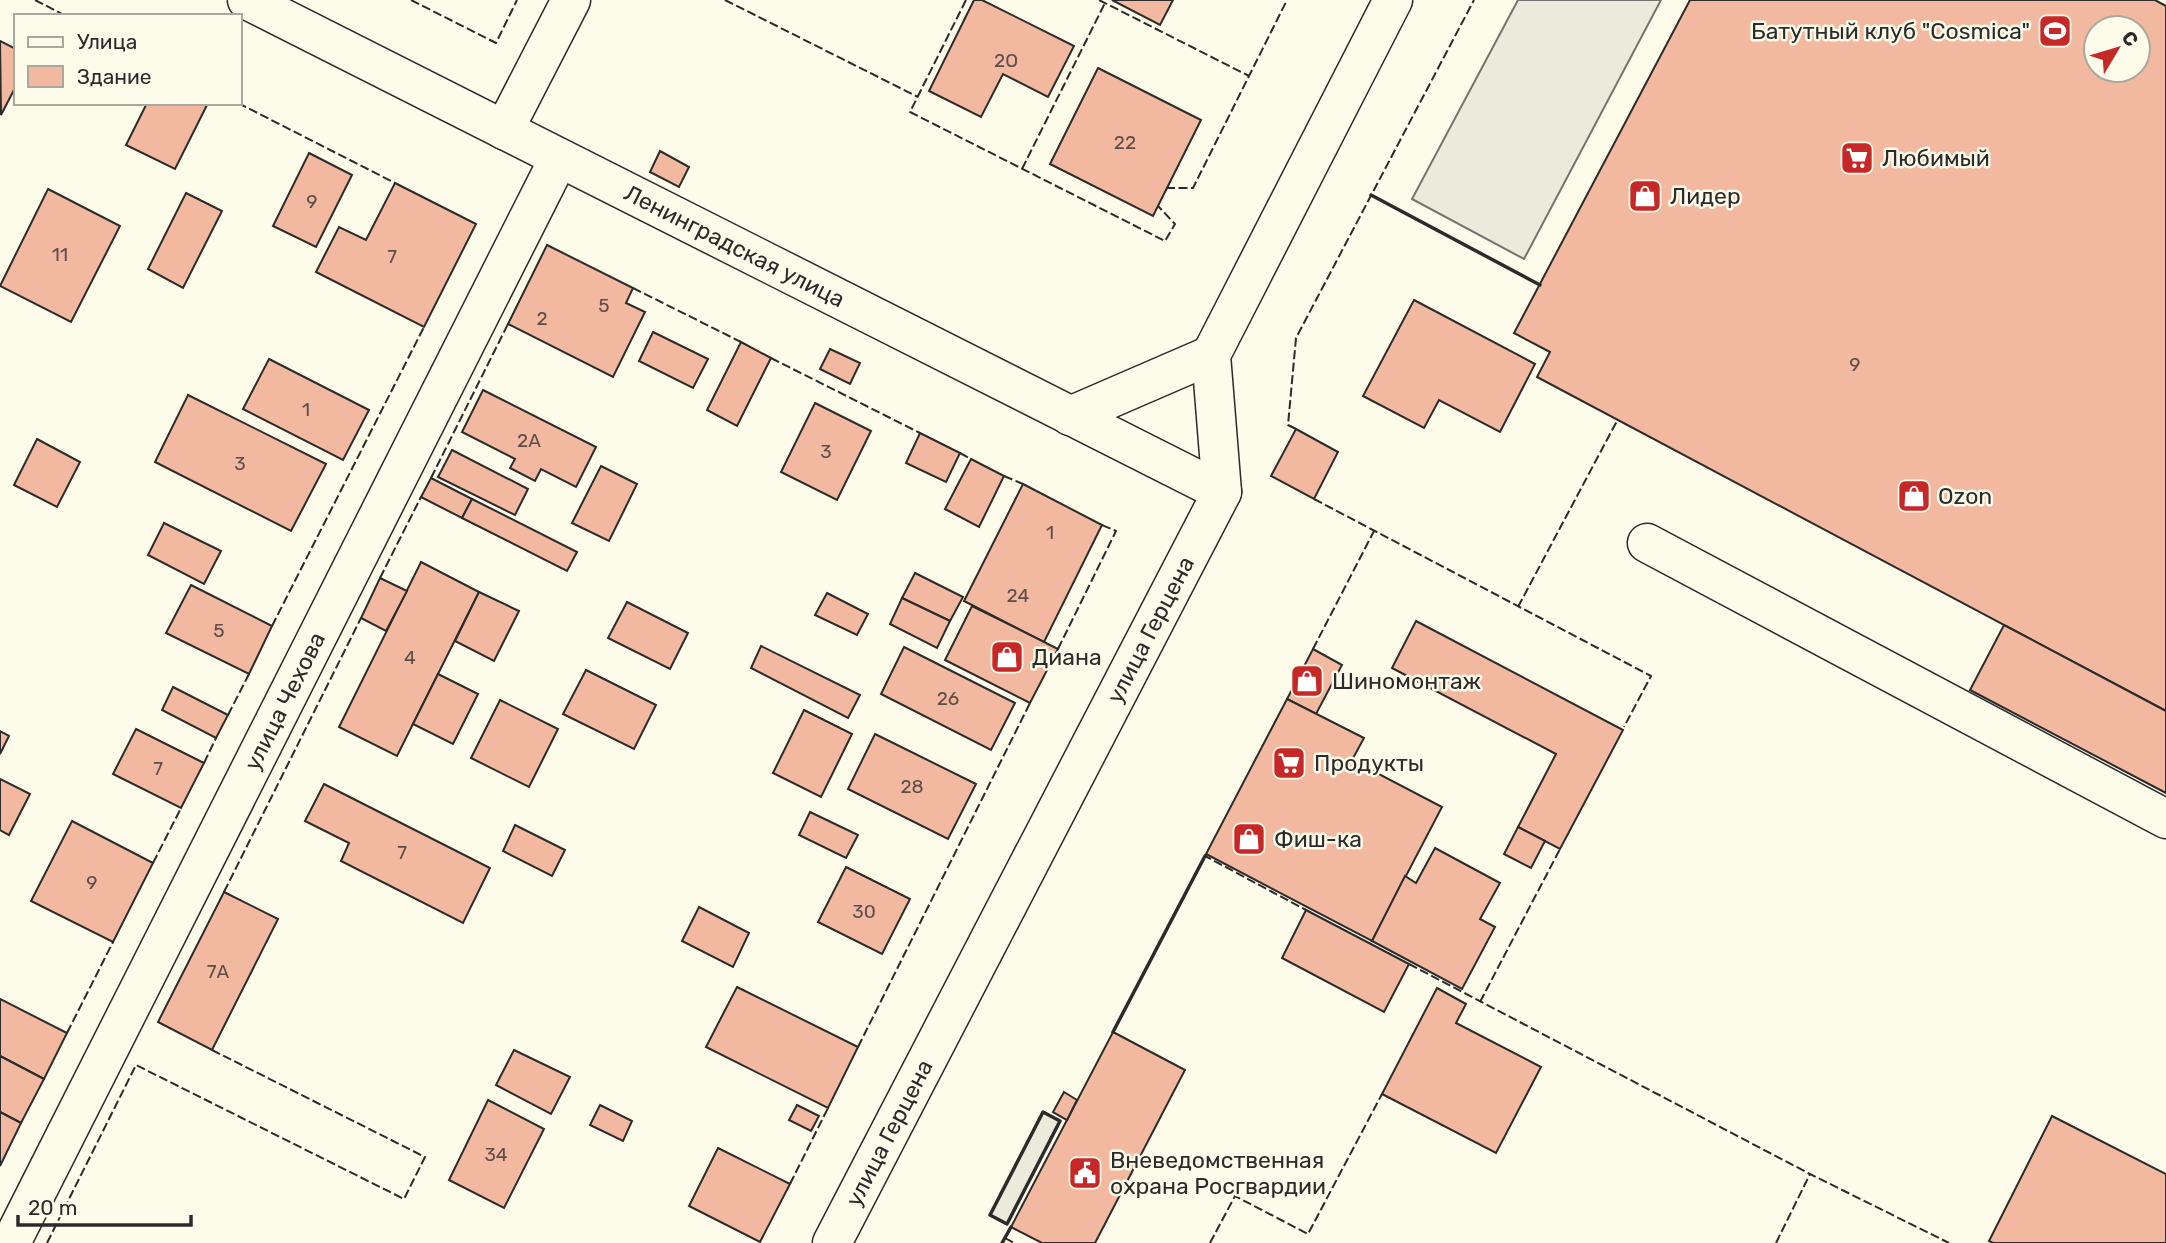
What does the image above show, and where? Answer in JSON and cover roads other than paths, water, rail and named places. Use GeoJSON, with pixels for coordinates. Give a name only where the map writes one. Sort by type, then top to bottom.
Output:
{"type":"FeatureCollection","features":[{"type":"Feature","properties":{"kind":"street","name":"Ленинградская улица"},"geometry":{"type":"LineString","coordinates":[[247,0],[1222,492]]}},
{"type":"Feature","properties":{"kind":"street"},"geometry":{"type":"LineString","coordinates":[[504,130],[571,0]]}},
{"type":"Feature","properties":{"kind":"street"},"geometry":{"type":"LineString","coordinates":[[1222,492],[1211,355],[1393,0]]}},
{"type":"Feature","properties":{"kind":"street","name":"улица Чехова"},"geometry":{"type":"LineString","coordinates":[[11,1243],[559,158]]}},
{"type":"Feature","properties":{"kind":"street"},"geometry":{"type":"LineString","coordinates":[[1070,416],[1211,355]]}},
{"type":"Feature","properties":{"kind":"street","name":"улица Герцена"},"geometry":{"type":"LineString","coordinates":[[832,1243],[1222,492]]}},
{"type":"Feature","properties":{"kind":"street"},"geometry":{"type":"LineString","coordinates":[[1647,543],[2166,819]]}},
{"type":"Feature","properties":{"kind":"place","name":"Батутный клуб \"Cosmica\""},"geometry":{"type":"Point","coordinates":[2055,31]}},
{"type":"Feature","properties":{"kind":"place","name":"Любимый"},"geometry":{"type":"Point","coordinates":[1857,158]}},
{"type":"Feature","properties":{"kind":"place","name":"Лидер"},"geometry":{"type":"Point","coordinates":[1645,196]}},
{"type":"Feature","properties":{"kind":"place","name":"Ozon"},"geometry":{"type":"Point","coordinates":[1914,496]}},
{"type":"Feature","properties":{"kind":"place","name":"Диана"},"geometry":{"type":"Point","coordinates":[1007,657]}},
{"type":"Feature","properties":{"kind":"place","name":"Шиномонтаж"},"geometry":{"type":"Point","coordinates":[1307,681]}},
{"type":"Feature","properties":{"kind":"place","name":"Продукты"},"geometry":{"type":"Point","coordinates":[1289,763]}},
{"type":"Feature","properties":{"kind":"place","name":"Фиш-ка"},"geometry":{"type":"Point","coordinates":[1249,839]}},
{"type":"Feature","properties":{"kind":"place","name":"Вневедомственная охрана Росгвардии"},"geometry":{"type":"Point","coordinates":[1085,1173]}}]}
